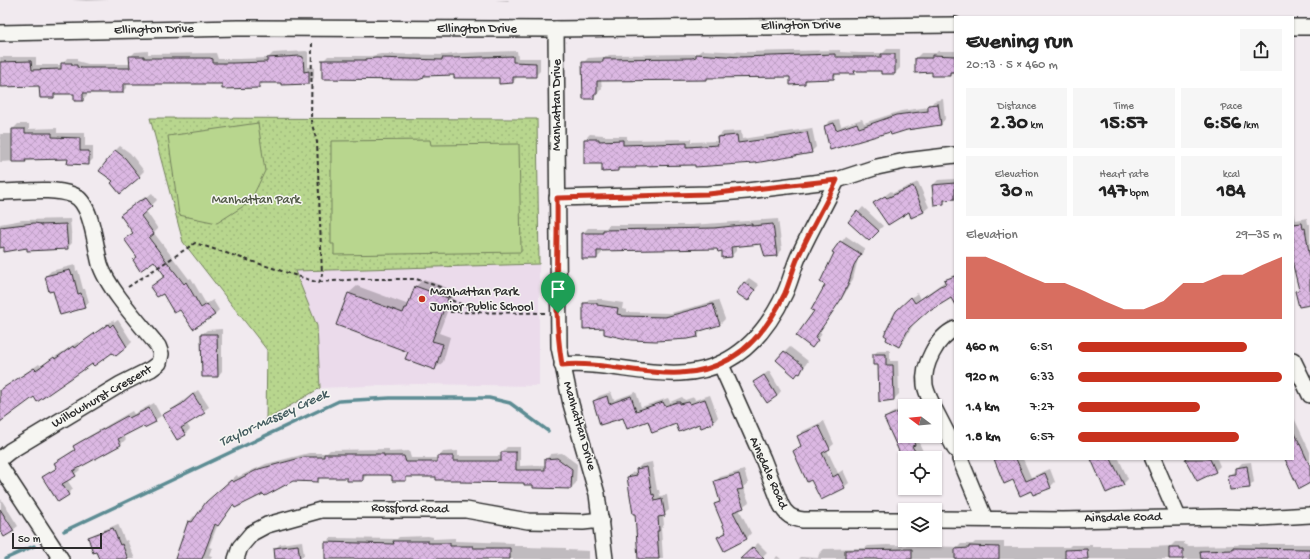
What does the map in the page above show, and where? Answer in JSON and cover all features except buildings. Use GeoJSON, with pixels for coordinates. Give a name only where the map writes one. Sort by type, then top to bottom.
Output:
{"type":"FeatureCollection","features":[{"type":"Feature","properties":{"kind":"street","name":"Ellington Drive"},"geometry":{"type":"LineString","coordinates":[[0,33],[313,29],[556,29],[954,25]]}},
{"type":"Feature","properties":{"kind":"street"},"geometry":{"type":"LineString","coordinates":[[1294,27],[1310,27]]}},
{"type":"Feature","properties":{"kind":"street","name":"Manhattan Drive"},"geometry":{"type":"LineString","coordinates":[[556,29],[559,347],[571,404],[592,474],[601,520],[605,559]]}},
{"type":"Feature","properties":{"kind":"street"},"geometry":{"type":"LineString","coordinates":[[557,198],[708,194],[837,180],[877,167],[905,161],[954,155]]}},
{"type":"Feature","properties":{"kind":"street"},"geometry":{"type":"LineString","coordinates":[[562,365],[582,364],[656,373],[681,373],[721,365],[735,356],[759,335],[768,324],[785,292],[800,251],[837,180]]}},
{"type":"Feature","properties":{"kind":"street","name":"Willowhurst Crescent"},"geometry":{"type":"LineString","coordinates":[[0,192],[55,192],[75,195],[88,209],[100,266],[117,294],[158,346],[161,354],[159,363],[151,369],[120,384],[10,451],[0,459]]}},
{"type":"Feature","properties":{"kind":"street"},"geometry":{"type":"LineString","coordinates":[[930,399],[925,384],[929,363],[935,348],[946,335],[954,330]]}},
{"type":"Feature","properties":{"kind":"street"},"geometry":{"type":"LineString","coordinates":[[1294,362],[1310,395]]}},
{"type":"Feature","properties":{"kind":"street","name":"Ainsdale Road"},"geometry":{"type":"LineString","coordinates":[[721,365],[763,459],[784,511],[792,518],[803,520],[898,520]]}},
{"type":"Feature","properties":{"kind":"street"},"geometry":{"type":"LineString","coordinates":[[942,424],[954,447]]}},
{"type":"Feature","properties":{"kind":"street"},"geometry":{"type":"LineString","coordinates":[[960,460],[985,519]]}},
{"type":"Feature","properties":{"kind":"street"},"geometry":{"type":"LineString","coordinates":[[1153,460],[1178,517]]}},
{"type":"Feature","properties":{"kind":"street"},"geometry":{"type":"LineString","coordinates":[[0,466],[61,559]]}},
{"type":"Feature","properties":{"kind":"street","name":"Rossford Road"},"geometry":{"type":"LineString","coordinates":[[236,559],[240,547],[252,533],[267,525],[321,510],[466,510],[528,521],[583,522],[601,520]]}},
{"type":"Feature","properties":{"kind":"street","name":"Ainsdale Road"},"geometry":{"type":"LineString","coordinates":[[942,519],[1063,520],[1178,517],[1267,518],[1310,514]]}},
{"type":"Feature","properties":{"kind":"path"},"geometry":{"type":"LineString","coordinates":[[313,29],[311,121],[317,142],[322,275],[319,282]]}},
{"type":"Feature","properties":{"kind":"path"},"geometry":{"type":"LineString","coordinates":[[117,294],[195,243],[319,283],[360,279],[416,280],[440,287],[453,301],[482,312]]}},
{"type":"Feature","properties":{"kind":"path"},"geometry":{"type":"LineString","coordinates":[[450,312],[558,313]]}},
{"type":"Feature","properties":{"kind":"shaded area","name":"Manhattan Park Junior Public School"},"geometry":{"type":"Polygon","coordinates":[[[539,264],[539,386],[415,384],[320,388],[317,326],[295,271],[539,264]]]}},
{"type":"Feature","properties":{"kind":"green space","name":"Manhattan Park"},"geometry":{"type":"Polygon","coordinates":[[[150,118],[537,119],[539,264],[295,271],[317,326],[320,388],[266,420],[267,350],[183,242],[150,118]]]}},
{"type":"Feature","properties":{"kind":"green space"},"geometry":{"type":"Polygon","coordinates":[[[258,123],[265,171],[250,202],[217,223],[179,215],[168,136],[258,123]]]}},
{"type":"Feature","properties":{"kind":"green space"},"geometry":{"type":"Polygon","coordinates":[[[430,140],[431,145],[519,144],[521,252],[334,255],[334,244],[331,244],[331,141],[430,140]]]}},
{"type":"Feature","properties":{"kind":"waterway","name":"Taylor-Massey Creek"},"geometry":{"type":"LineString","coordinates":[[64,531],[339,401],[390,398],[489,398],[510,403],[548,431]]}},
{"type":"Feature","properties":{"kind":"waterway","name":"Taylor-Massey Creek"},"geometry":{"type":"LineString","coordinates":[[5,559],[34,546]]}},
{"type":"Feature","properties":{"kind":"place","name":"Manhattan Park Junior Public School"},"geometry":{"type":"Point","coordinates":[422,299]}},
{"type":"Feature","properties":{"kind":"route"},"geometry":{"type":"LineString","coordinates":[[837,180],[800,251],[785,292],[768,324],[759,335],[735,356],[721,365],[681,373],[656,373],[575,364],[562,365],[559,347],[558,313],[557,198],[570,199],[708,194],[747,191],[837,180]]}}]}
